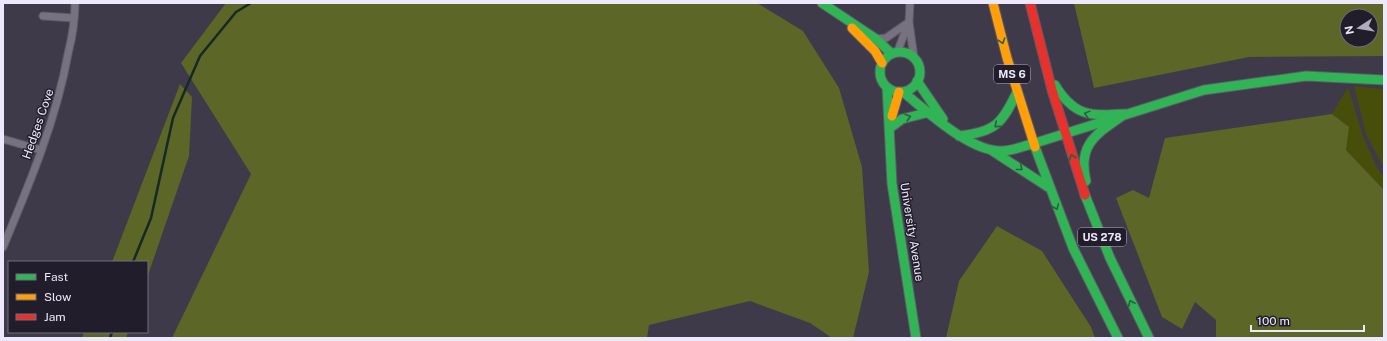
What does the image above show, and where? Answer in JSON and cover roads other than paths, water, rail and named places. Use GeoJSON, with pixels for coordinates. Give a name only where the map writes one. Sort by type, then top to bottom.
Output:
{"type":"FeatureCollection","features":[{"type":"Feature","properties":{"kind":"main road"},"geometry":{"type":"LineString","coordinates":[[822,3],[895,53],[909,55],[914,58],[919,69],[918,81],[924,94],[946,124]]}},
{"type":"Feature","properties":{"kind":"main road","name":"MS 6"},"geometry":{"type":"LineString","coordinates":[[993,3],[998,29],[1032,144]]}},
{"type":"Feature","properties":{"kind":"main road","name":"MS 6"},"geometry":{"type":"LineString","coordinates":[[1030,3],[1043,63],[1064,133]]}},
{"type":"Feature","properties":{"kind":"main road"},"geometry":{"type":"LineString","coordinates":[[846,20],[875,51],[882,63],[880,76],[887,87],[901,92],[946,124],[959,136],[991,150],[1013,163],[1035,180],[1048,187]]}},
{"type":"Feature","properties":{"kind":"main road"},"geometry":{"type":"LineString","coordinates":[[882,63],[895,53]]}},
{"type":"Feature","properties":{"kind":"main road"},"geometry":{"type":"LineString","coordinates":[[1043,63],[1062,98],[1075,110],[1091,116],[1125,114]]}},
{"type":"Feature","properties":{"kind":"main road"},"geometry":{"type":"LineString","coordinates":[[991,150],[1003,151],[1032,144],[1204,90],[1306,76],[1384,80]]}},
{"type":"Feature","properties":{"kind":"main road"},"geometry":{"type":"LineString","coordinates":[[901,92],[909,90],[918,81]]}},
{"type":"Feature","properties":{"kind":"main road","name":"University Avenue"},"geometry":{"type":"LineString","coordinates":[[887,87],[892,184],[916,338]]}},
{"type":"Feature","properties":{"kind":"main road","name":"University Avenue"},"geometry":{"type":"LineString","coordinates":[[890,128],[901,92]]}},
{"type":"Feature","properties":{"kind":"main road"},"geometry":{"type":"LineString","coordinates":[[959,136],[980,134],[999,124],[1006,115],[1017,92]]}},
{"type":"Feature","properties":{"kind":"main road"},"geometry":{"type":"LineString","coordinates":[[890,128],[902,119],[930,112]]}},
{"type":"Feature","properties":{"kind":"main road"},"geometry":{"type":"LineString","coordinates":[[1095,221],[1083,172],[1084,159],[1097,133],[1125,114]]}},
{"type":"Feature","properties":{"kind":"main road","name":"US 278"},"geometry":{"type":"LineString","coordinates":[[1064,133],[1095,221],[1112,263],[1149,338]]}},
{"type":"Feature","properties":{"kind":"main road","name":"US 278"},"geometry":{"type":"LineString","coordinates":[[1032,144],[1048,187],[1076,253],[1118,338]]}},
{"type":"Feature","properties":{"kind":"street","name":"Hedges Cove"},"geometry":{"type":"LineString","coordinates":[[3,247],[41,150],[62,90],[74,18],[75,3]]}},
{"type":"Feature","properties":{"kind":"street"},"geometry":{"type":"LineString","coordinates":[[910,3],[909,22],[914,58]]}},
{"type":"Feature","properties":{"kind":"street"},"geometry":{"type":"LineString","coordinates":[[43,16],[74,18]]}},
{"type":"Feature","properties":{"kind":"street"},"geometry":{"type":"LineString","coordinates":[[876,39],[886,38],[909,22]]}},
{"type":"Feature","properties":{"kind":"street"},"geometry":{"type":"LineString","coordinates":[[895,53],[909,22]]}},
{"type":"Feature","properties":{"kind":"street"},"geometry":{"type":"LineString","coordinates":[[3,139],[41,150]]}},
{"type":"Feature","properties":{"kind":"waterway"},"geometry":{"type":"LineString","coordinates":[[133,261],[151,218],[173,118],[200,56],[236,12],[251,3]]}},
{"type":"Feature","properties":{"kind":"waterway"},"geometry":{"type":"LineString","coordinates":[[110,338],[112,333]]}}]}
